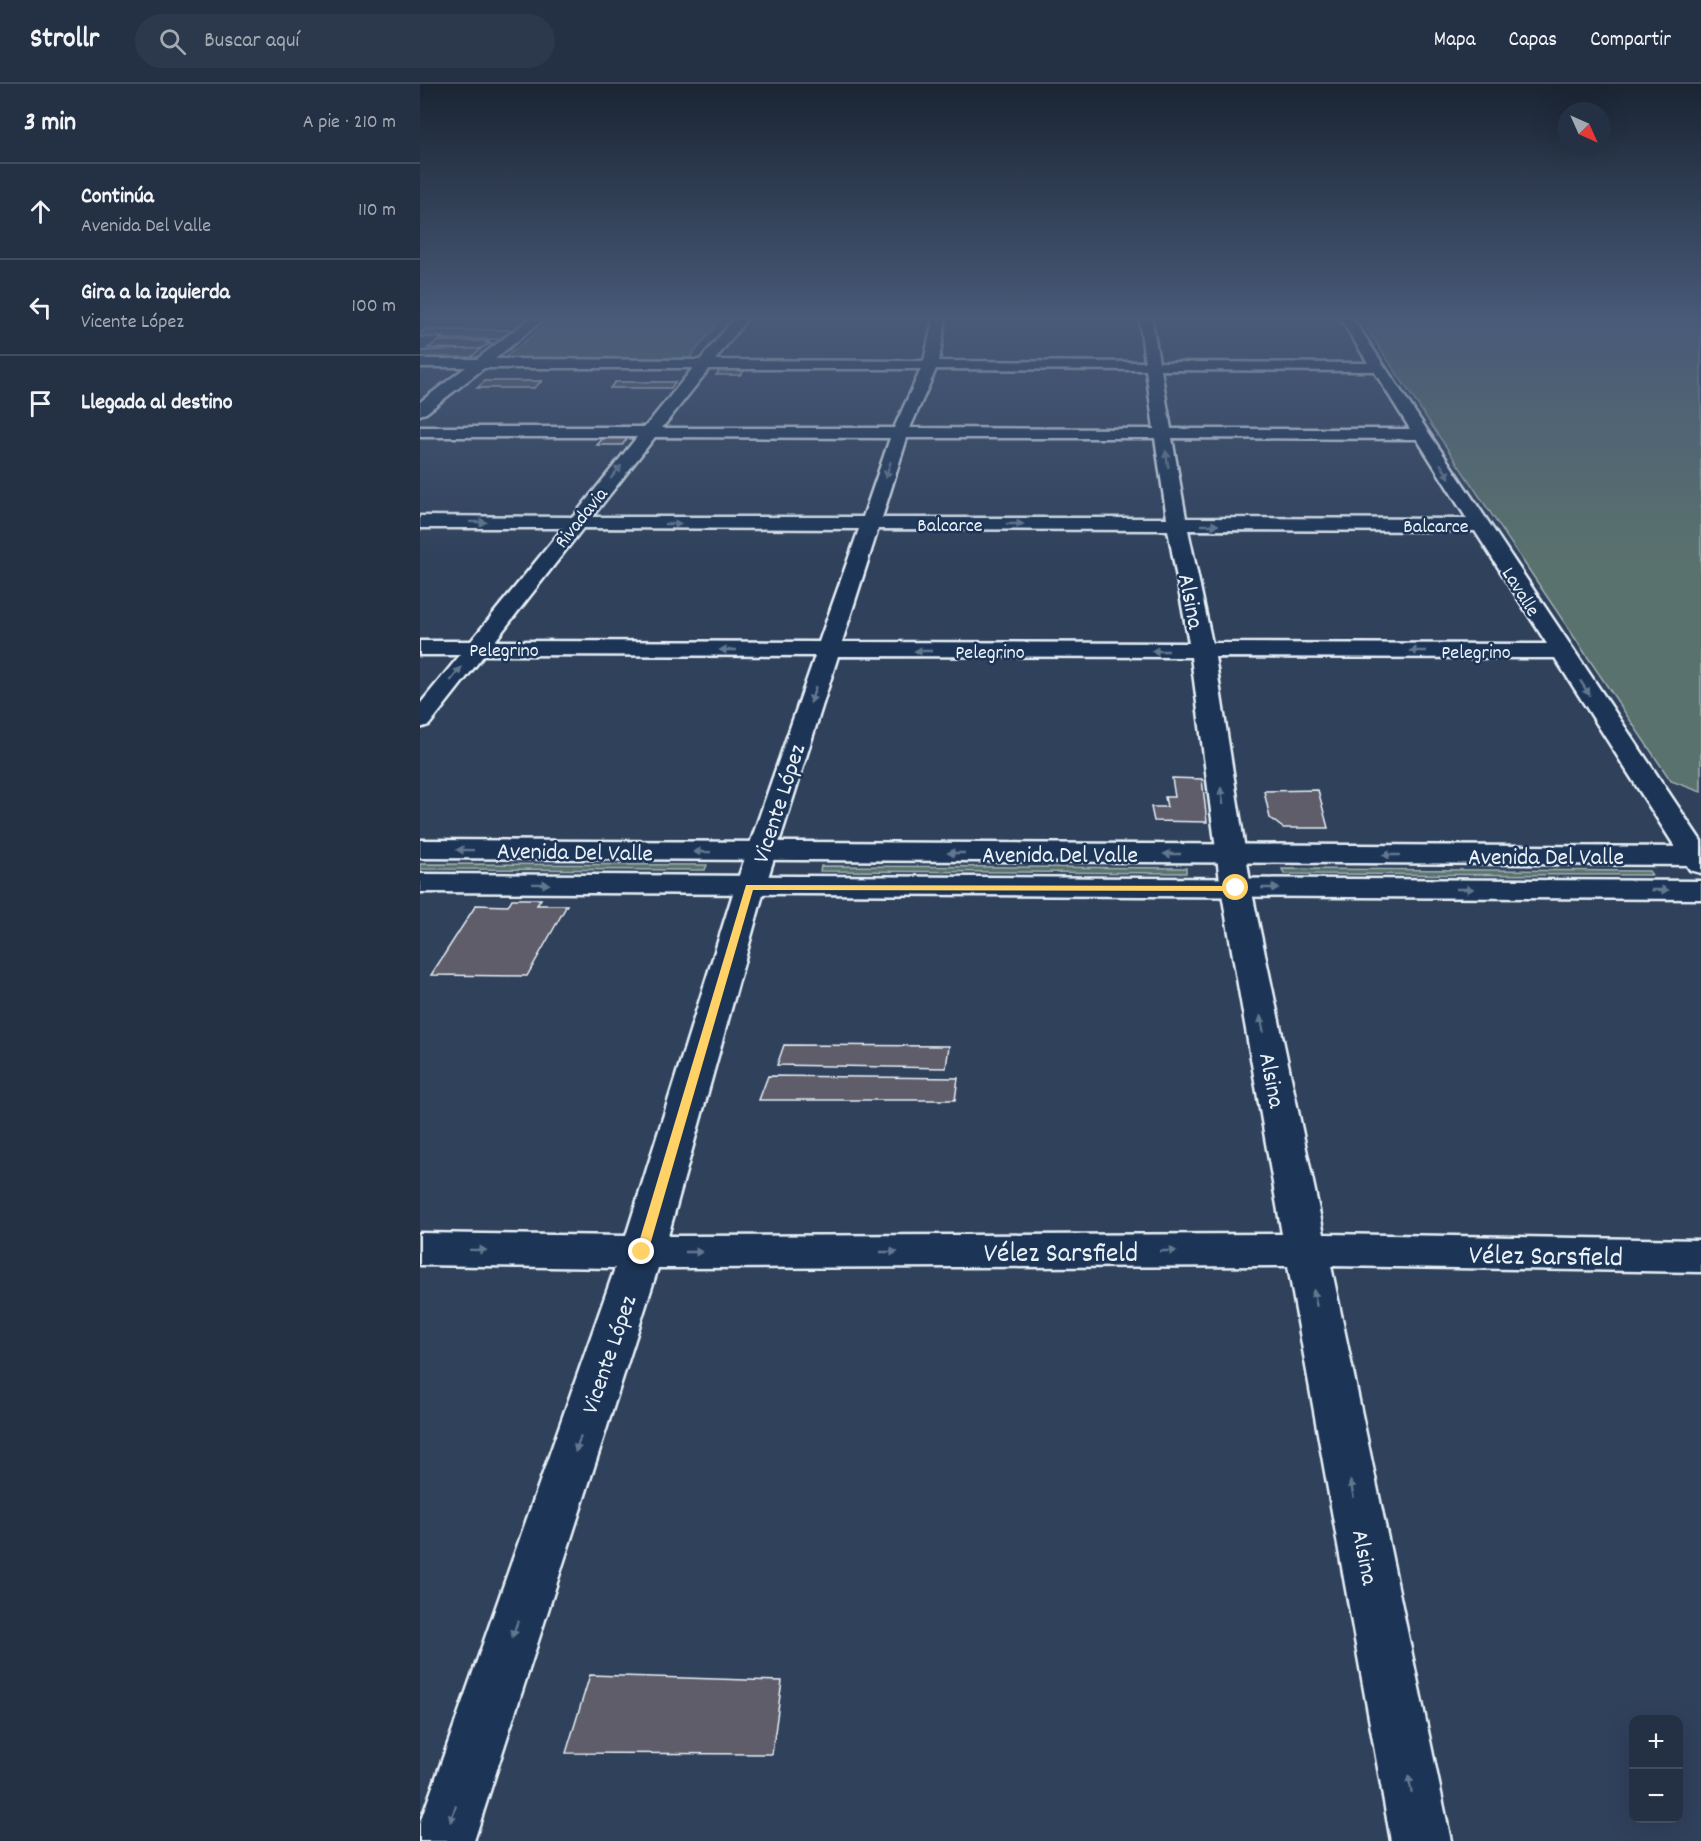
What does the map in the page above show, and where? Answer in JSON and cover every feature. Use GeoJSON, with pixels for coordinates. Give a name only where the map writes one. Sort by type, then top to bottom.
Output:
{"type":"FeatureCollection","features":[{"type":"Feature","properties":{"kind":"street"},"geometry":{"type":"LineString","coordinates":[[420,411],[437,398]]}},
{"type":"Feature","properties":{"kind":"street","name":"Rivadavia"},"geometry":{"type":"LineString","coordinates":[[420,720],[676,398]]}},
{"type":"Feature","properties":{"kind":"street","name":"Vicente López"},"geometry":{"type":"LineString","coordinates":[[444,1841],[642,1252],[755,870],[900,433],[915,398]]}},
{"type":"Feature","properties":{"kind":"street","name":"Alsina"},"geometry":{"type":"LineString","coordinates":[[1156,398],[1177,525],[1202,651],[1233,871],[1421,1841]]}},
{"type":"Feature","properties":{"kind":"street","name":"Lavalle"},"geometry":{"type":"LineString","coordinates":[[1398,398],[1560,651],[1699,859]]}},
{"type":"Feature","properties":{"kind":"street"},"geometry":{"type":"LineString","coordinates":[[420,432],[1422,434]]}},
{"type":"Feature","properties":{"kind":"street","name":"Balcarce"},"geometry":{"type":"LineString","coordinates":[[420,522],[1481,525]]}},
{"type":"Feature","properties":{"kind":"street","name":"Pelegrino"},"geometry":{"type":"LineString","coordinates":[[420,648],[828,651],[1560,651]]}},
{"type":"Feature","properties":{"kind":"street","name":"Avenida Del Valle"},"geometry":{"type":"LineString","coordinates":[[420,849],[755,870]]}},
{"type":"Feature","properties":{"kind":"street","name":"Avenida Del Valle"},"geometry":{"type":"LineString","coordinates":[[420,883],[755,870],[1233,871],[1699,859]]}},
{"type":"Feature","properties":{"kind":"street","name":"Avenida Del Valle"},"geometry":{"type":"LineString","coordinates":[[1233,871],[1701,890]]}},
{"type":"Feature","properties":{"kind":"street","name":"Vélez Sarsfield"},"geometry":{"type":"LineString","coordinates":[[420,1249],[642,1252],[1306,1250],[1701,1256]]}},
{"type":"Feature","properties":{"kind":"green space"},"geometry":{"type":"Polygon","coordinates":[[[1413,398],[1701,398],[1701,792],[1671,781],[1413,398]]]}},
{"type":"Feature","properties":{"kind":"green space"},"geometry":{"type":"Polygon","coordinates":[[[420,864],[707,865],[705,870],[420,869],[420,864]]]}},
{"type":"Feature","properties":{"kind":"green space"},"geometry":{"type":"Polygon","coordinates":[[[821,866],[1186,868],[1186,873],[820,871],[821,866]]]}},
{"type":"Feature","properties":{"kind":"green space"},"geometry":{"type":"Polygon","coordinates":[[[1282,869],[1649,871],[1652,875],[1284,874],[1282,869]]]}},
{"type":"Feature","properties":{"kind":"building"},"geometry":{"type":"Polygon","coordinates":[[[604,437],[627,439],[622,445],[597,445],[604,437]]]}},
{"type":"Feature","properties":{"kind":"building"},"geometry":{"type":"Polygon","coordinates":[[[1172,778],[1202,779],[1207,822],[1154,821],[1151,807],[1167,807],[1165,797],[1175,797],[1172,778]]]}},
{"type":"Feature","properties":{"kind":"building"},"geometry":{"type":"Polygon","coordinates":[[[1318,790],[1328,828],[1283,828],[1270,818],[1264,791],[1318,790]]]}},
{"type":"Feature","properties":{"kind":"building"},"geometry":{"type":"Polygon","coordinates":[[[512,899],[541,899],[537,905],[567,905],[527,976],[431,975],[476,905],[508,906],[512,899]]]}},
{"type":"Feature","properties":{"kind":"building"},"geometry":{"type":"Polygon","coordinates":[[[784,1045],[949,1046],[946,1068],[777,1065],[784,1045]]]}},
{"type":"Feature","properties":{"kind":"building"},"geometry":{"type":"Polygon","coordinates":[[[768,1076],[958,1078],[955,1100],[759,1100],[768,1076]]]}},
{"type":"Feature","properties":{"kind":"building"},"geometry":{"type":"Polygon","coordinates":[[[590,1675],[782,1681],[772,1754],[566,1753],[590,1675]]]}},
{"type":"Feature","properties":{"kind":"route"},"geometry":{"type":"LineString","coordinates":[[642,1252],[750,887],[1236,888]]}}]}
